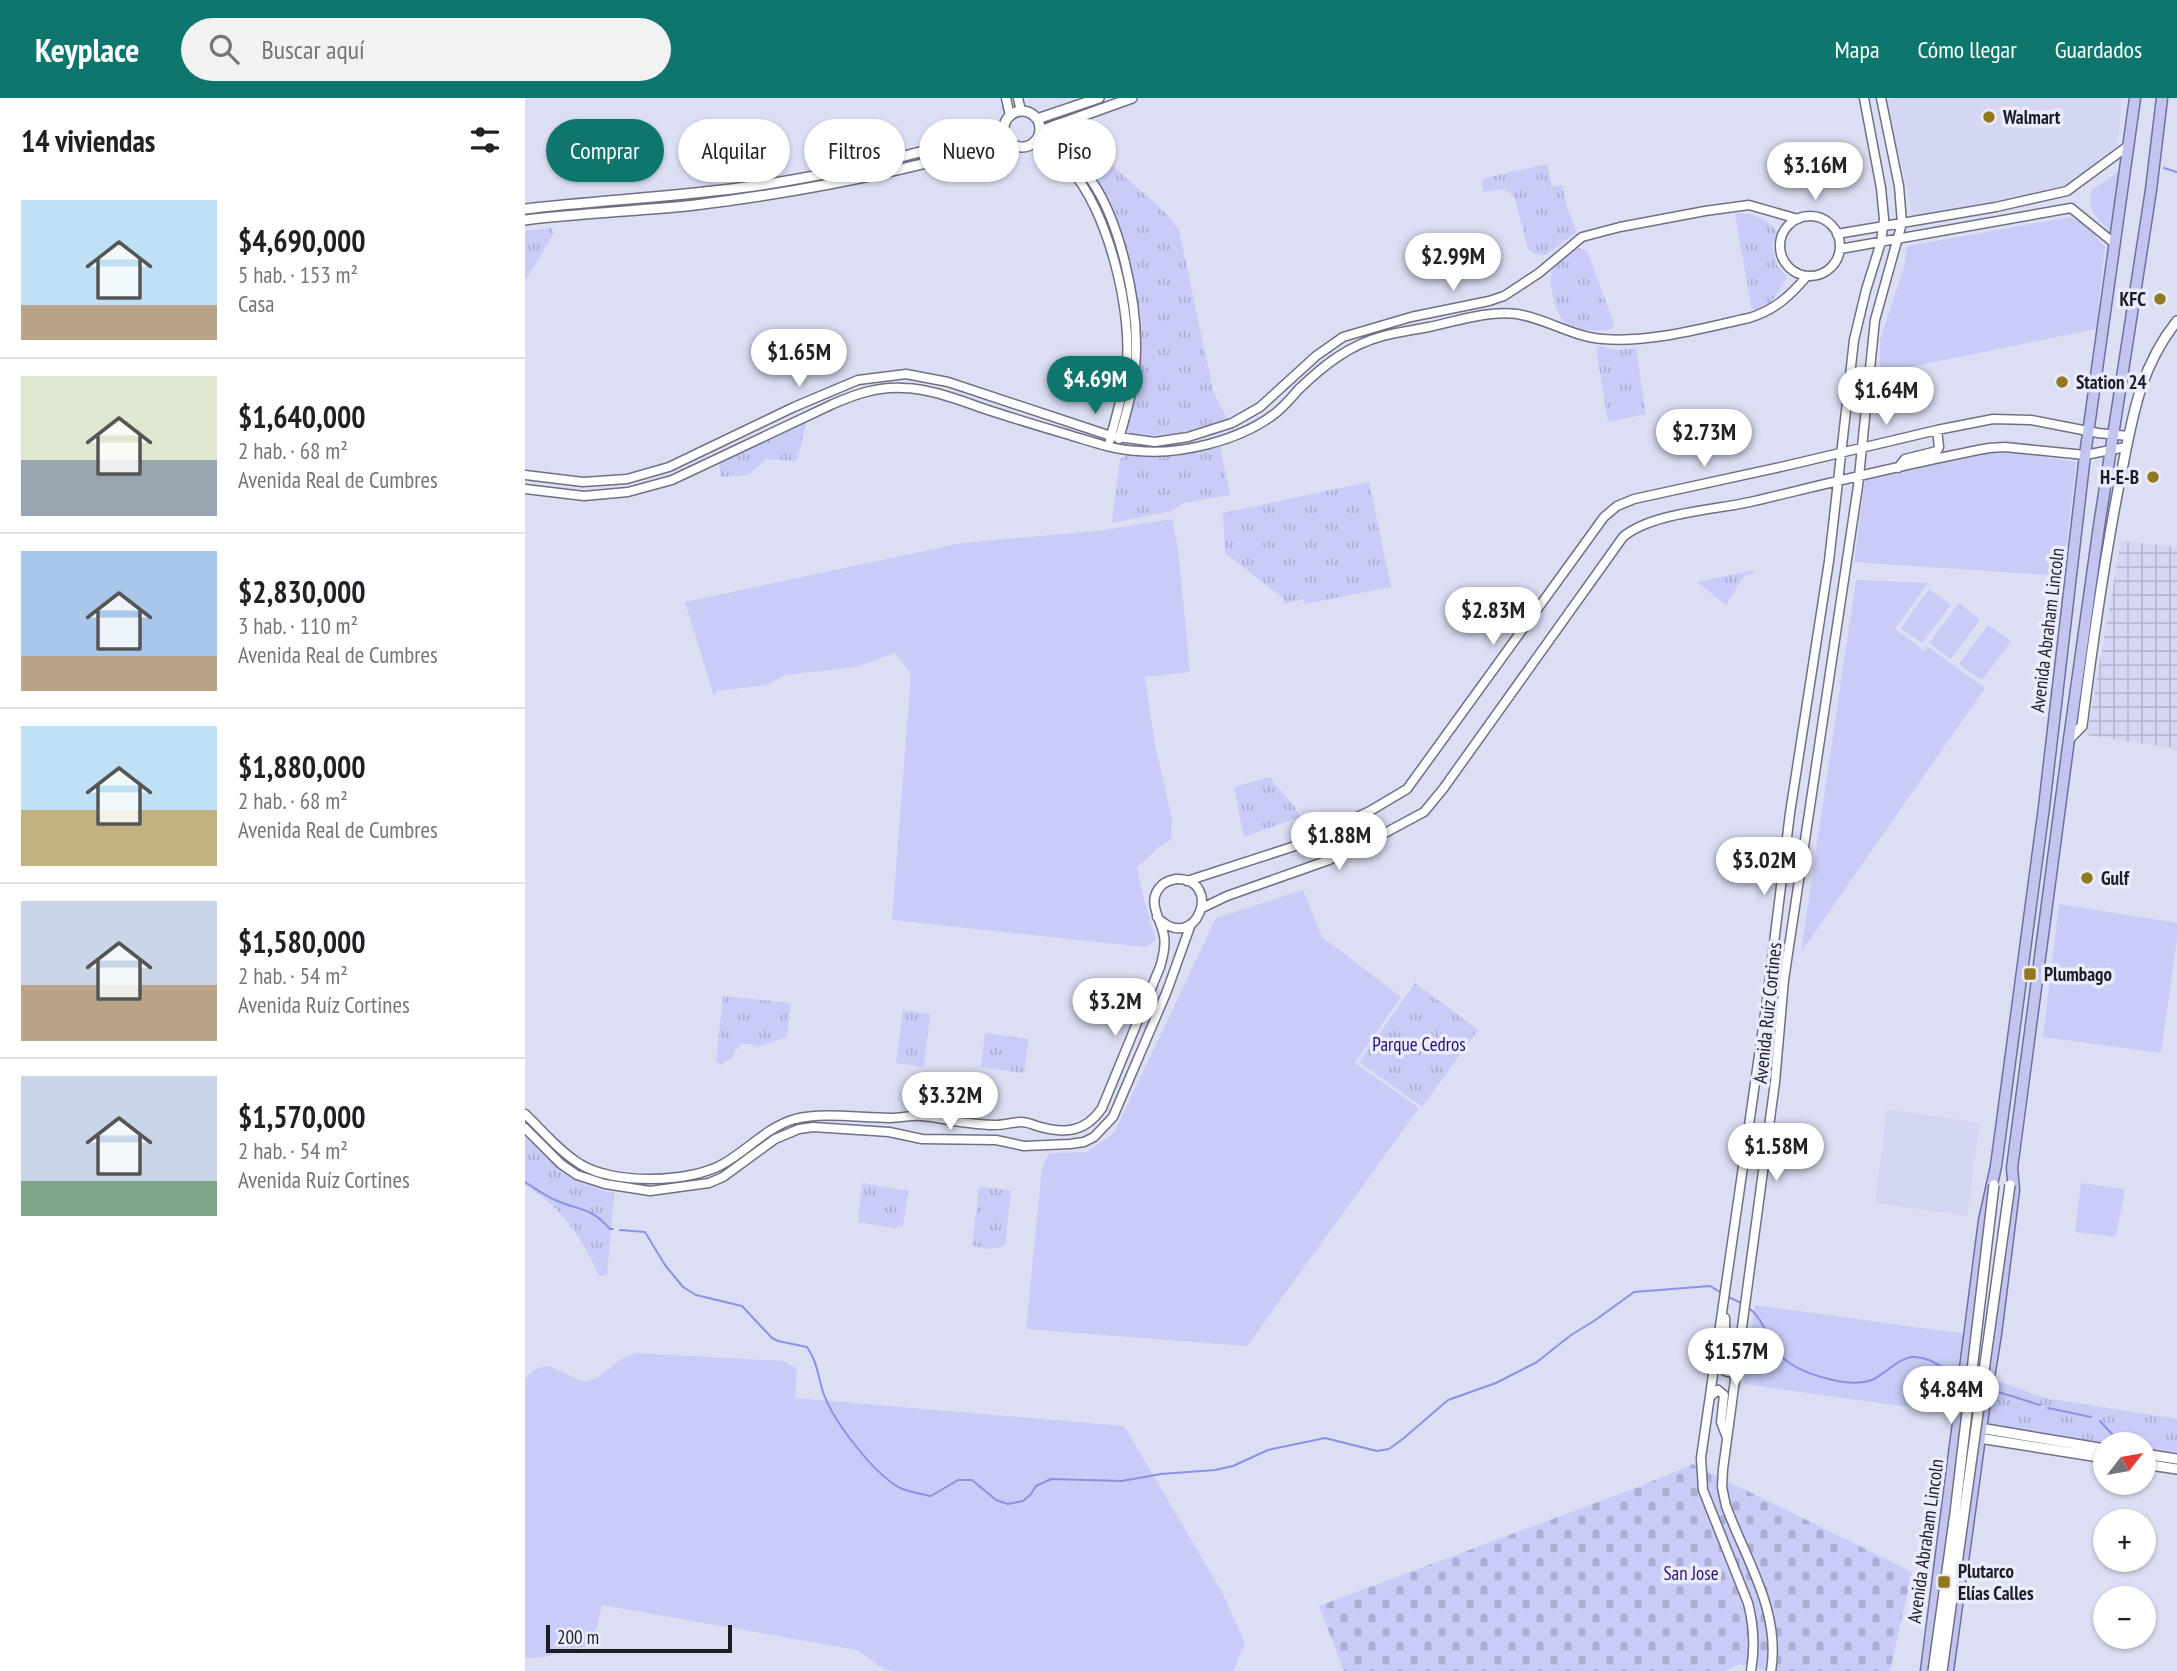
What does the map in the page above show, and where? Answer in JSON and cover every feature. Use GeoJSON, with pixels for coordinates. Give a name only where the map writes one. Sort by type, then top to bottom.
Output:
{"type":"FeatureCollection","features":[{"type":"Feature","properties":{"kind":"main road"},"geometry":{"type":"LineString","coordinates":[[1008,119],[1021,111],[1037,119],[1099,98]]}},
{"type":"Feature","properties":{"kind":"main road"},"geometry":{"type":"LineString","coordinates":[[1077,119],[1132,98]]}},
{"type":"Feature","properties":{"kind":"main road","name":"Avenida Abraham Lincoln"},"geometry":{"type":"LineString","coordinates":[[1933,1671],[2045,796],[2085,455],[2134,98]]}},
{"type":"Feature","properties":{"kind":"main road","name":"Avenida Abraham Lincoln"},"geometry":{"type":"LineString","coordinates":[[1948,1671],[1996,1334],[2014,1190],[2012,1168],[2069,739],[2151,190],[2162,98]]}},
{"type":"Feature","properties":{"kind":"main road"},"geometry":{"type":"LineString","coordinates":[[1019,146],[1027,147],[1033,143]]}},
{"type":"Feature","properties":{"kind":"main road"},"geometry":{"type":"LineString","coordinates":[[525,209],[752,192],[804,179]]}},
{"type":"Feature","properties":{"kind":"main road"},"geometry":{"type":"LineString","coordinates":[[525,220],[674,207],[821,182]]}},
{"type":"Feature","properties":{"kind":"main road"},"geometry":{"type":"LineString","coordinates":[[2069,739],[2082,726],[2106,551],[2131,417],[2154,355],[2177,321]]}},
{"type":"Feature","properties":{"kind":"main road"},"geometry":{"type":"LineString","coordinates":[[2094,568],[2106,551]]}},
{"type":"Feature","properties":{"kind":"main road"},"geometry":{"type":"LineString","coordinates":[[2081,655],[2093,638]]}},
{"type":"Feature","properties":{"kind":"main road","name":"Avenida Abraham Lincoln"},"geometry":{"type":"LineString","coordinates":[[1926,1671],[1985,1221],[1996,1166]]}},
{"type":"Feature","properties":{"kind":"main road"},"geometry":{"type":"LineString","coordinates":[[1942,1671],[2012,1168]]}},
{"type":"Feature","properties":{"kind":"main road"},"geometry":{"type":"LineString","coordinates":[[1961,1404],[1973,1413],[1984,1408]]}},
{"type":"Feature","properties":{"kind":"main road"},"geometry":{"type":"LineString","coordinates":[[1958,1430],[2093,1447]]}},
{"type":"Feature","properties":{"kind":"main road"},"geometry":{"type":"LineString","coordinates":[[1980,1433],[2093,1456]]}},
{"type":"Feature","properties":{"kind":"main road"},"geometry":{"type":"LineString","coordinates":[[2156,1456],[2177,1459]]}},
{"type":"Feature","properties":{"kind":"main road"},"geometry":{"type":"LineString","coordinates":[[2156,1466],[2177,1469]]}},
{"type":"Feature","properties":{"kind":"street"},"geometry":{"type":"LineString","coordinates":[[1006,98],[1010,116]]}},
{"type":"Feature","properties":{"kind":"street"},"geometry":{"type":"LineString","coordinates":[[1018,98],[1021,111]]}},
{"type":"Feature","properties":{"kind":"street"},"geometry":{"type":"LineString","coordinates":[[1864,101],[1881,101]]}},
{"type":"Feature","properties":{"kind":"street","name":"Avenida Ruíz Cortines"},"geometry":{"type":"LineString","coordinates":[[1751,1671],[1754,1651],[1752,1618],[1703,1489],[1702,1450],[1829,561],[1858,320],[1884,226],[1881,188],[1864,101]]}},
{"type":"Feature","properties":{"kind":"street","name":"Avenida Ruíz Cortines"},"geometry":{"type":"LineString","coordinates":[[1771,1671],[1771,1618],[1734,1529],[1722,1487],[1777,1069],[1784,980],[1847,563],[1875,320],[1902,223],[1899,186],[1881,101]]}},
{"type":"Feature","properties":{"kind":"street"},"geometry":{"type":"LineString","coordinates":[[1837,233],[1996,207],[2067,191],[2128,146]]}},
{"type":"Feature","properties":{"kind":"street"},"geometry":{"type":"LineString","coordinates":[[1080,182],[1095,208],[1125,288]]}},
{"type":"Feature","properties":{"kind":"street"},"geometry":{"type":"LineString","coordinates":[[1092,182],[1114,226],[1137,352],[1127,411],[1112,448]]}},
{"type":"Feature","properties":{"kind":"street"},"geometry":{"type":"LineString","coordinates":[[2067,191],[2071,208],[2114,243]]}},
{"type":"Feature","properties":{"kind":"street"},"geometry":{"type":"LineString","coordinates":[[525,475],[583,482],[627,479],[669,467],[794,407],[858,380],[906,374],[948,383],[1115,437],[1155,442],[1172,440],[1231,423],[1266,403],[1316,356],[1343,337],[1411,317],[1504,296],[1539,273],[1582,237],[1620,227],[1749,205],[1798,219],[1817,217],[1832,226],[1837,233],[1840,249],[1837,260],[1819,275],[1807,276],[1798,273],[1784,260],[1781,241],[1784,232],[1798,219]]}},
{"type":"Feature","properties":{"kind":"street"},"geometry":{"type":"LineString","coordinates":[[1996,207],[1997,220]]}},
{"type":"Feature","properties":{"kind":"street"},"geometry":{"type":"LineString","coordinates":[[1840,249],[2071,208]]}},
{"type":"Feature","properties":{"kind":"street"},"geometry":{"type":"LineString","coordinates":[[1110,250],[1119,247]]}},
{"type":"Feature","properties":{"kind":"street"},"geometry":{"type":"LineString","coordinates":[[525,489],[584,496],[628,492],[672,480],[855,394],[903,387],[924,390],[1112,448],[1175,451],[1236,435],[1273,415],[1316,373],[1345,351],[1362,342],[1383,336],[1502,313],[1528,317],[1589,338],[1618,340],[1660,335],[1763,314],[1784,301],[1807,276]]}},
{"type":"Feature","properties":{"kind":"street"},"geometry":{"type":"LineString","coordinates":[[1850,378],[1868,383]]}},
{"type":"Feature","properties":{"kind":"street"},"geometry":{"type":"LineString","coordinates":[[525,1114],[566,1155],[583,1166],[610,1175],[651,1178],[704,1174],[729,1161],[782,1124],[811,1116],[919,1115],[988,1125],[1022,1122],[1079,1129],[1095,1118],[1102,1108],[1160,967],[1164,935],[1154,900],[1161,886],[1175,879],[1187,881],[1305,841],[1370,811],[1407,789],[1604,517],[1618,506],[1634,499],[1976,422],[2010,418],[2128,436]]}},
{"type":"Feature","properties":{"kind":"street"},"geometry":{"type":"LineString","coordinates":[[1947,456],[1943,440],[1947,434],[1976,422]]}},
{"type":"Feature","properties":{"kind":"street"},"geometry":{"type":"LineString","coordinates":[[1898,468],[1905,459],[1937,451],[1937,430]]}},
{"type":"Feature","properties":{"kind":"street"},"geometry":{"type":"LineString","coordinates":[[1202,908],[1227,896],[1329,860],[1424,812],[1623,537],[1632,529],[1672,517],[1989,448],[2005,447],[2085,455],[2126,447]]}},
{"type":"Feature","properties":{"kind":"street"},"geometry":{"type":"LineString","coordinates":[[1157,917],[1173,928],[1182,928],[1198,917],[1202,908],[1199,891],[1187,881]]}},
{"type":"Feature","properties":{"kind":"street"},"geometry":{"type":"LineString","coordinates":[[525,1128],[561,1164],[577,1175],[605,1184],[650,1191],[695,1186],[723,1178],[775,1139],[799,1129],[813,1127],[931,1139],[996,1140],[1024,1146],[1084,1142],[1104,1129],[1113,1117],[1167,991],[1191,924]]}},
{"type":"Feature","properties":{"kind":"street"},"geometry":{"type":"LineString","coordinates":[[840,1129],[841,1117]]}},
{"type":"Feature","properties":{"kind":"street"},"geometry":{"type":"LineString","coordinates":[[907,1136],[905,1126],[909,1117]]}},
{"type":"Feature","properties":{"kind":"street"},"geometry":{"type":"LineString","coordinates":[[931,1139],[936,1130],[934,1119]]}},
{"type":"Feature","properties":{"kind":"street"},"geometry":{"type":"LineString","coordinates":[[1011,1144],[1008,1135],[1012,1123]]}},
{"type":"Feature","properties":{"kind":"street"},"geometry":{"type":"LineString","coordinates":[[1033,1145],[1038,1126]]}},
{"type":"Feature","properties":{"kind":"street"},"geometry":{"type":"LineString","coordinates":[[1079,1129],[1084,1142]]}},
{"type":"Feature","properties":{"kind":"street"},"geometry":{"type":"LineString","coordinates":[[1723,1308],[1726,1328],[1723,1368],[1731,1371],[1738,1362]]}},
{"type":"Feature","properties":{"kind":"street"},"geometry":{"type":"LineString","coordinates":[[1711,1395],[1718,1390],[1724,1395],[1721,1422],[1727,1438]]}},
{"type":"Feature","properties":{"kind":"shaded area"},"geometry":{"type":"Polygon","coordinates":[[[2121,98],[2118,145],[2093,168],[2060,190],[1913,216],[1886,100],[2121,98]]]}},
{"type":"Feature","properties":{"kind":"shaded area"},"geometry":{"type":"Polygon","coordinates":[[[2121,541],[2177,547],[2177,749],[2087,735],[2121,541]]]}},
{"type":"Feature","properties":{"kind":"shaded area"},"geometry":{"type":"Polygon","coordinates":[[[1887,1109],[1980,1123],[1967,1216],[1875,1203],[1887,1109]]]}},
{"type":"Feature","properties":{"kind":"green space"},"geometry":{"type":"Polygon","coordinates":[[[1547,164],[1552,187],[1562,185],[1567,208],[1577,232],[1543,255],[1533,253],[1528,248],[1515,199],[1505,189],[1484,192],[1481,179],[1547,164]]]}},
{"type":"Feature","properties":{"kind":"green space"},"geometry":{"type":"Polygon","coordinates":[[[1116,168],[1164,212],[1179,230],[1214,394],[1228,420],[1168,434],[1129,433],[1126,427],[1138,363],[1140,322],[1132,277],[1109,203],[1094,182],[1116,182],[1116,168]]]}},
{"type":"Feature","properties":{"kind":"green space"},"geometry":{"type":"Polygon","coordinates":[[[2119,171],[2110,231],[2092,209],[2092,190],[2119,171]]]}},
{"type":"Feature","properties":{"kind":"green space"},"geometry":{"type":"Polygon","coordinates":[[[1737,213],[1759,218],[1769,223],[1777,232],[1776,241],[1772,245],[1777,266],[1787,278],[1770,304],[1759,311],[1752,309],[1735,215],[1737,213]]]}},
{"type":"Feature","properties":{"kind":"green space"},"geometry":{"type":"Polygon","coordinates":[[[2070,217],[2087,225],[2105,247],[2096,329],[1880,373],[1880,340],[1904,267],[1907,246],[2070,217]]]}},
{"type":"Feature","properties":{"kind":"green space"},"geometry":{"type":"Polygon","coordinates":[[[551,228],[554,233],[525,282],[525,231],[551,228]]]}},
{"type":"Feature","properties":{"kind":"green space"},"geometry":{"type":"Polygon","coordinates":[[[1576,247],[1587,251],[1614,324],[1612,329],[1573,327],[1564,322],[1558,312],[1551,287],[1552,272],[1559,259],[1576,247]]]}},
{"type":"Feature","properties":{"kind":"green space"},"geometry":{"type":"Polygon","coordinates":[[[1599,346],[1615,350],[1636,348],[1646,414],[1608,422],[1596,349],[1599,346]]]}},
{"type":"Feature","properties":{"kind":"green space"},"geometry":{"type":"Polygon","coordinates":[[[800,419],[806,424],[797,461],[766,459],[748,475],[720,477],[719,459],[800,419]]]}},
{"type":"Feature","properties":{"kind":"green space"},"geometry":{"type":"Polygon","coordinates":[[[1219,441],[1230,495],[1183,503],[1172,511],[1112,523],[1120,459],[1134,451],[1175,451],[1219,441]]]}},
{"type":"Feature","properties":{"kind":"green space"},"geometry":{"type":"Polygon","coordinates":[[[2003,451],[2076,462],[2063,576],[1854,562],[1865,480],[1926,464],[2003,451]]]}},
{"type":"Feature","properties":{"kind":"green space"},"geometry":{"type":"Polygon","coordinates":[[[1369,482],[1391,587],[1305,604],[1304,599],[1284,604],[1283,598],[1225,553],[1223,513],[1369,482]]]}},
{"type":"Feature","properties":{"kind":"green space"},"geometry":{"type":"Polygon","coordinates":[[[1172,519],[1178,548],[1190,672],[1145,677],[1155,745],[1172,819],[1171,840],[1159,847],[1137,868],[1156,940],[1145,947],[892,920],[911,674],[895,653],[856,667],[785,675],[767,685],[717,691],[714,696],[685,602],[962,543],[1097,531],[1172,519]]]}},
{"type":"Feature","properties":{"kind":"green space"},"geometry":{"type":"Polygon","coordinates":[[[1754,570],[1755,573],[1744,576],[1726,605],[1697,582],[1754,570]]]}},
{"type":"Feature","properties":{"kind":"green space"},"geometry":{"type":"Polygon","coordinates":[[[1856,580],[1928,583],[1895,629],[1924,651],[1928,647],[1985,688],[1801,952],[1856,580]]]}},
{"type":"Feature","properties":{"kind":"green space"},"geometry":{"type":"Polygon","coordinates":[[[1929,589],[1951,605],[1922,643],[1901,628],[1929,589]]]}},
{"type":"Feature","properties":{"kind":"green space"},"geometry":{"type":"Polygon","coordinates":[[[1959,603],[1980,620],[1951,659],[1929,643],[1959,603]]]}},
{"type":"Feature","properties":{"kind":"green space"},"geometry":{"type":"Polygon","coordinates":[[[1988,625],[2011,641],[1982,680],[1959,664],[1988,625]]]}},
{"type":"Feature","properties":{"kind":"green space"},"geometry":{"type":"Polygon","coordinates":[[[1270,777],[1300,817],[1244,837],[1234,787],[1270,777]]]}},
{"type":"Feature","properties":{"kind":"green space"},"geometry":{"type":"Polygon","coordinates":[[[1303,890],[1322,937],[1401,997],[1355,1063],[1419,1108],[1247,1346],[1026,1329],[1042,1168],[1049,1153],[1087,1152],[1114,1133],[1216,918],[1303,890]]]}},
{"type":"Feature","properties":{"kind":"green space"},"geometry":{"type":"Polygon","coordinates":[[[2059,904],[2177,923],[2161,1053],[2043,1037],[2059,904]]]}},
{"type":"Feature","properties":{"kind":"green space","name":"Parque Cedros"},"geometry":{"type":"Polygon","coordinates":[[[1415,983],[1478,1030],[1422,1107],[1359,1062],[1415,983]]]}},
{"type":"Feature","properties":{"kind":"green space"},"geometry":{"type":"Polygon","coordinates":[[[723,996],[791,1003],[787,1037],[757,1047],[741,1044],[733,1057],[721,1065],[716,1061],[723,996]]]}},
{"type":"Feature","properties":{"kind":"green space"},"geometry":{"type":"Polygon","coordinates":[[[903,1010],[930,1014],[924,1067],[896,1063],[903,1010]]]}},
{"type":"Feature","properties":{"kind":"green space"},"geometry":{"type":"Polygon","coordinates":[[[985,1033],[1029,1039],[1024,1073],[981,1067],[985,1033]]]}},
{"type":"Feature","properties":{"kind":"green space"},"geometry":{"type":"Polygon","coordinates":[[[525,1134],[564,1171],[586,1184],[614,1193],[607,1275],[599,1276],[578,1236],[560,1213],[525,1185],[525,1134]]]}},
{"type":"Feature","properties":{"kind":"green space"},"geometry":{"type":"Polygon","coordinates":[[[862,1183],[908,1191],[903,1226],[894,1228],[858,1222],[862,1183]]]}},
{"type":"Feature","properties":{"kind":"green space"},"geometry":{"type":"Polygon","coordinates":[[[2081,1183],[2125,1189],[2116,1237],[2075,1232],[2081,1183]]]}},
{"type":"Feature","properties":{"kind":"green space"},"geometry":{"type":"Polygon","coordinates":[[[979,1187],[1011,1190],[1005,1246],[989,1249],[972,1246],[979,1187]]]}},
{"type":"Feature","properties":{"kind":"green space"},"geometry":{"type":"Polygon","coordinates":[[[1755,1305],[1967,1334],[1958,1414],[1744,1384],[1755,1305]]]}},
{"type":"Feature","properties":{"kind":"green space"},"geometry":{"type":"Polygon","coordinates":[[[636,1353],[784,1361],[797,1369],[795,1398],[1124,1426],[1222,1592],[1245,1643],[1233,1671],[894,1671],[884,1669],[857,1650],[602,1605],[593,1645],[543,1657],[525,1658],[525,1378],[538,1368],[549,1366],[581,1381],[589,1381],[620,1360],[636,1353]]]}},
{"type":"Feature","properties":{"kind":"green space"},"geometry":{"type":"Polygon","coordinates":[[[1989,1378],[2045,1398],[2177,1419],[2177,1459],[2156,1456],[2156,1432],[2093,1432],[2093,1447],[1981,1429],[1989,1378]]]}},
{"type":"Feature","properties":{"kind":"green space","name":"San Jose"},"geometry":{"type":"Polygon","coordinates":[[[1693,1464],[1912,1572],[1890,1671],[1769,1671],[1739,1664],[1725,1671],[1344,1671],[1319,1606],[1641,1486],[1693,1464]]]}},
{"type":"Feature","properties":{"kind":"waterway"},"geometry":{"type":"LineString","coordinates":[[2164,168],[2177,172]]}},
{"type":"Feature","properties":{"kind":"waterway"},"geometry":{"type":"LineString","coordinates":[[525,1182],[555,1200],[596,1216],[613,1229]]}},
{"type":"Feature","properties":{"kind":"waterway"},"geometry":{"type":"LineString","coordinates":[[620,1230],[645,1232],[665,1265],[683,1287],[696,1295],[742,1306],[772,1338],[807,1347],[835,1417],[866,1459],[889,1481],[900,1488],[931,1496],[958,1480],[972,1480],[996,1500],[1008,1504],[1023,1501],[1036,1486],[1051,1479],[1122,1481],[1161,1474],[1215,1470],[1233,1466],[1268,1450],[1325,1438],[1377,1451],[1389,1449],[1448,1400],[1496,1383],[1537,1362],[1634,1292],[1710,1286],[1720,1292]]}},
{"type":"Feature","properties":{"kind":"waterway"},"geometry":{"type":"LineString","coordinates":[[1729,1297],[1743,1304]]}},
{"type":"Feature","properties":{"kind":"waterway"},"geometry":{"type":"LineString","coordinates":[[1749,1308],[1784,1358],[1820,1377],[1844,1382],[1865,1382],[1912,1357],[1930,1360],[1956,1376]]}},
{"type":"Feature","properties":{"kind":"waterway"},"geometry":{"type":"LineString","coordinates":[[1992,1390],[2040,1405]]}},
{"type":"Feature","properties":{"kind":"waterway"},"geometry":{"type":"LineString","coordinates":[[2048,1408],[2091,1417]]}},
{"type":"Feature","properties":{"kind":"waterway"},"geometry":{"type":"LineString","coordinates":[[2100,1421],[2110,1432]]}},
{"type":"Feature","properties":{"kind":"place","name":"Walmart"},"geometry":{"type":"Point","coordinates":[1989,117]}},
{"type":"Feature","properties":{"kind":"place","name":"KFC"},"geometry":{"type":"Point","coordinates":[2160,299]}},
{"type":"Feature","properties":{"kind":"place","name":"Station 24"},"geometry":{"type":"Point","coordinates":[2062,382]}},
{"type":"Feature","properties":{"kind":"place","name":"H-E-B"},"geometry":{"type":"Point","coordinates":[2153,477]}},
{"type":"Feature","properties":{"kind":"place","name":"Gulf"},"geometry":{"type":"Point","coordinates":[2087,878]}},
{"type":"Feature","properties":{"kind":"place","name":"Plumbago"},"geometry":{"type":"Point","coordinates":[2030,974]}},
{"type":"Feature","properties":{"kind":"place","name":"Plutarco Elías Calles"},"geometry":{"type":"Point","coordinates":[1944,1582]}}]}
